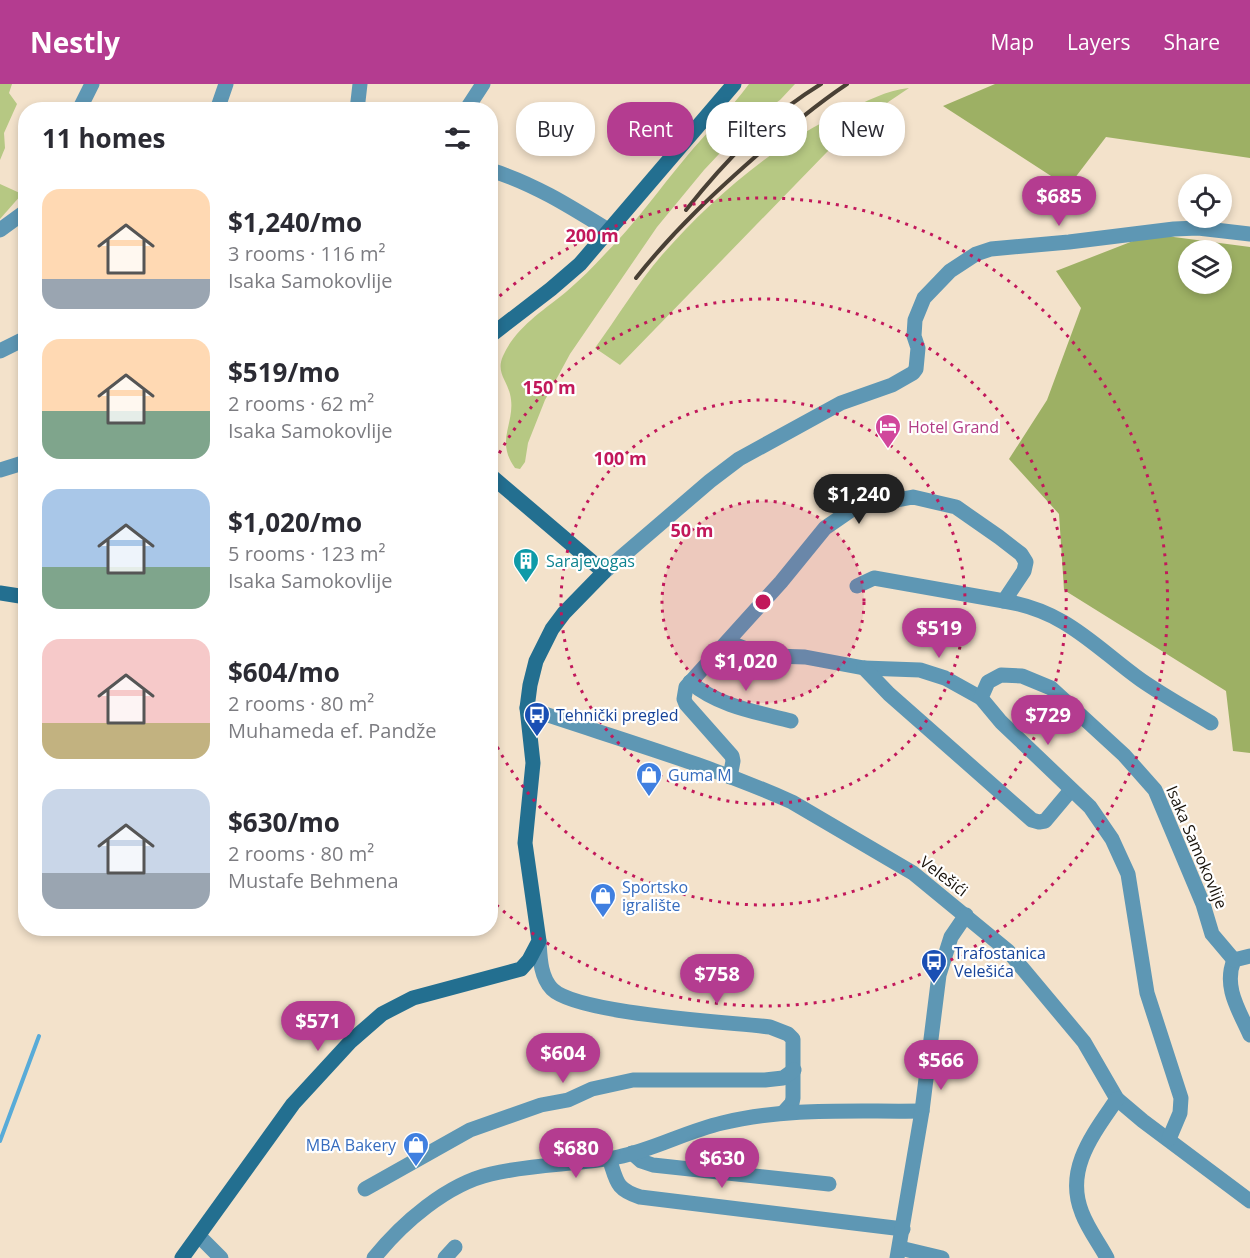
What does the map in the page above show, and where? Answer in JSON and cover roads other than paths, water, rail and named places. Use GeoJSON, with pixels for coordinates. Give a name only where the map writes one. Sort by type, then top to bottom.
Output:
{"type":"FeatureCollection","features":[{"type":"Feature","properties":{"kind":"street"},"geometry":{"type":"LineString","coordinates":[[83,102],[92,84]]}},
{"type":"Feature","properties":{"kind":"street"},"geometry":{"type":"LineString","coordinates":[[220,102],[226,84]]}},
{"type":"Feature","properties":{"kind":"street"},"geometry":{"type":"LineString","coordinates":[[358,102],[360,84]]}},
{"type":"Feature","properties":{"kind":"street"},"geometry":{"type":"LineString","coordinates":[[471,102],[483,84]]}},
{"type":"Feature","properties":{"kind":"street"},"geometry":{"type":"LineString","coordinates":[[498,330],[580,264],[734,84]]}},
{"type":"Feature","properties":{"kind":"street"},"geometry":{"type":"LineString","coordinates":[[498,173],[546,194],[608,230]]}},
{"type":"Feature","properties":{"kind":"street"},"geometry":{"type":"LineString","coordinates":[[0,230],[18,217]]}},
{"type":"Feature","properties":{"kind":"street"},"geometry":{"type":"LineString","coordinates":[[783,1113],[792,1103],[793,1039],[788,1034],[770,1027],[625,1012],[573,1001],[552,988],[541,968],[525,843],[532,763],[527,708],[534,669],[543,644],[564,613],[604,572],[739,459],[841,403],[907,378],[916,369],[918,348],[914,336],[915,320],[924,298],[950,271],[976,254],[991,249],[1174,229],[1198,228],[1250,234]]}},
{"type":"Feature","properties":{"kind":"street"},"geometry":{"type":"LineString","coordinates":[[0,351],[18,343]]}},
{"type":"Feature","properties":{"kind":"street"},"geometry":{"type":"LineString","coordinates":[[0,470],[18,464]]}},
{"type":"Feature","properties":{"kind":"street"},"geometry":{"type":"LineString","coordinates":[[498,482],[604,572]]}},
{"type":"Feature","properties":{"kind":"street"},"geometry":{"type":"LineString","coordinates":[[730,777],[732,756],[686,704],[684,694],[690,682],[728,642],[825,528],[854,508],[913,497],[956,507],[1021,554],[1026,562],[1024,571],[1004,601]]}},
{"type":"Feature","properties":{"kind":"street"},"geometry":{"type":"LineString","coordinates":[[857,586],[874,578],[1028,606],[1059,618],[1081,632],[1142,680],[1211,723]]}},
{"type":"Feature","properties":{"kind":"street"},"geometry":{"type":"LineString","coordinates":[[0,593],[18,595]]}},
{"type":"Feature","properties":{"kind":"street"},"geometry":{"type":"LineString","coordinates":[[728,642],[754,652],[775,656],[805,657],[864,668],[920,670],[945,678],[981,698],[1000,722],[1090,807],[1112,839],[1128,874],[1147,993],[1181,1098],[1180,1113],[1169,1139]]}},
{"type":"Feature","properties":{"kind":"street"},"geometry":{"type":"LineString","coordinates":[[864,668],[889,694],[1032,820],[1045,821],[1071,790]]}},
{"type":"Feature","properties":{"kind":"street","name":"Isaka Samokovlije"},"geometry":{"type":"LineString","coordinates":[[981,698],[988,682],[1001,675],[1022,676],[1051,688],[1124,755],[1155,790],[1199,894],[1212,934],[1234,960]]}},
{"type":"Feature","properties":{"kind":"street"},"geometry":{"type":"LineString","coordinates":[[690,682],[706,694],[724,702],[791,721]]}},
{"type":"Feature","properties":{"kind":"street","name":"Velešići"},"geometry":{"type":"LineString","coordinates":[[527,708],[730,777],[792,802],[913,873],[1008,951],[1084,1041],[1117,1098],[1143,1121],[1250,1201]]}},
{"type":"Feature","properties":{"kind":"street"},"geometry":{"type":"LineString","coordinates":[[942,1258],[898,1253],[922,1111],[939,975],[951,937],[966,915]]}},
{"type":"Feature","properties":{"kind":"street"},"geometry":{"type":"LineString","coordinates":[[182,1258],[293,1104],[351,1041],[382,1014],[413,998],[521,969],[538,941]]}},
{"type":"Feature","properties":{"kind":"street"},"geometry":{"type":"LineString","coordinates":[[1250,956],[1234,960],[1230,970],[1230,992],[1250,1035]]}},
{"type":"Feature","properties":{"kind":"street"},"geometry":{"type":"LineString","coordinates":[[365,1189],[470,1130],[541,1105],[568,1100],[592,1089],[633,1080],[765,1080],[783,1078],[794,1070]]}},
{"type":"Feature","properties":{"kind":"street"},"geometry":{"type":"LineString","coordinates":[[1107,1258],[1082,1214],[1077,1197],[1077,1177],[1079,1161],[1086,1146],[1117,1098]]}},
{"type":"Feature","properties":{"kind":"street"},"geometry":{"type":"LineString","coordinates":[[374,1258],[391,1238],[422,1209],[485,1175],[609,1158],[632,1153],[722,1123],[783,1113],[922,1111]]}},
{"type":"Feature","properties":{"kind":"street"},"geometry":{"type":"LineString","coordinates":[[632,1153],[641,1161],[653,1165],[829,1184]]}},
{"type":"Feature","properties":{"kind":"street"},"geometry":{"type":"LineString","coordinates":[[609,1158],[617,1183],[624,1192],[640,1197],[903,1229]]}},
{"type":"Feature","properties":{"kind":"street"},"geometry":{"type":"LineString","coordinates":[[199,1236],[221,1258]]}},
{"type":"Feature","properties":{"kind":"waterway"},"geometry":{"type":"LineString","coordinates":[[0,1141],[39,1036]]}},
{"type":"Feature","properties":{"kind":"railway"},"geometry":{"type":"LineString","coordinates":[[686,210],[716,174],[765,125],[821,84]]}},
{"type":"Feature","properties":{"kind":"railway"},"geometry":{"type":"LineString","coordinates":[[636,278],[696,211],[729,180],[794,124],[847,84]]}},
{"type":"Feature","properties":{"kind":"place","name":"Hotel Grand"},"geometry":{"type":"Point","coordinates":[888,450]}},
{"type":"Feature","properties":{"kind":"place","name":"Sarajevogas"},"geometry":{"type":"Point","coordinates":[526,584]}},
{"type":"Feature","properties":{"kind":"place","name":"Tehnički pregled"},"geometry":{"type":"Point","coordinates":[537,738]}},
{"type":"Feature","properties":{"kind":"place","name":"Guma M"},"geometry":{"type":"Point","coordinates":[649,798]}},
{"type":"Feature","properties":{"kind":"place","name":"Sportsko igralište"},"geometry":{"type":"Point","coordinates":[603,919]}},
{"type":"Feature","properties":{"kind":"place","name":"Trafostanica Velešića"},"geometry":{"type":"Point","coordinates":[934,985]}},
{"type":"Feature","properties":{"kind":"place","name":"MBA Bakery"},"geometry":{"type":"Point","coordinates":[416,1168]}}]}
